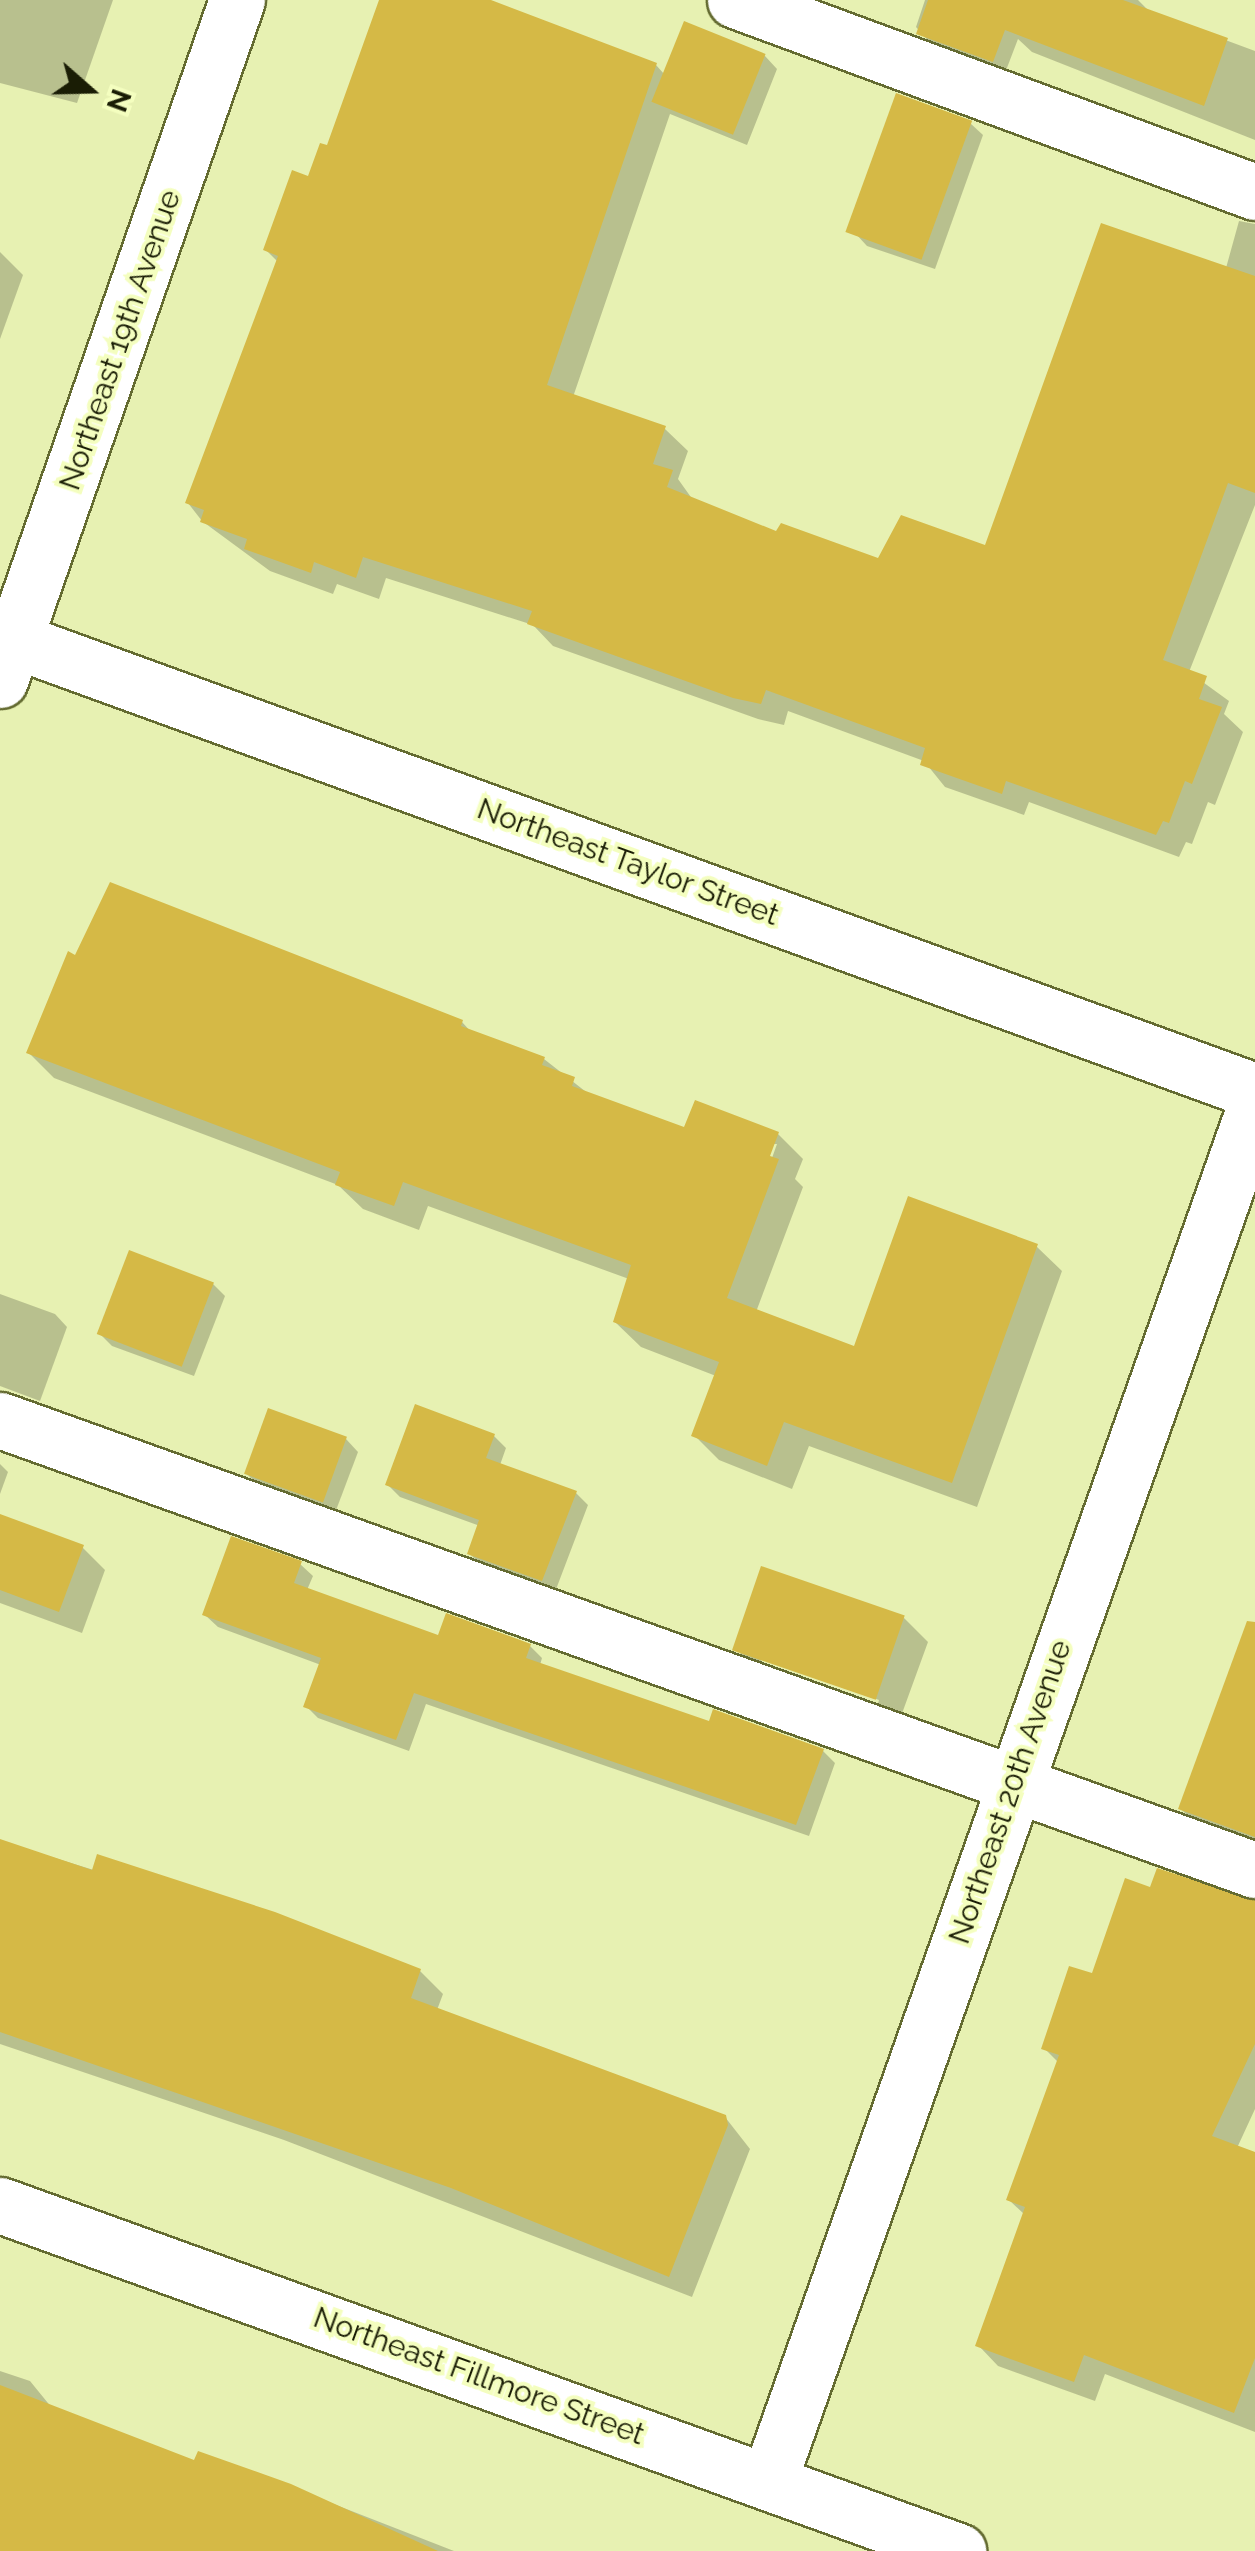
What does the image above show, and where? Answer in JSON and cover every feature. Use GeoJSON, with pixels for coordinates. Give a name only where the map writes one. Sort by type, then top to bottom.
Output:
{"type":"FeatureCollection","features":[{"type":"Feature","properties":{"kind":"street","name":"Northeast 19th Avenue"},"geometry":{"type":"LineString","coordinates":[[5,652],[237,0]]}},
{"type":"Feature","properties":{"kind":"street"},"geometry":{"type":"LineString","coordinates":[[735,0],[844,19],[1255,192]]}},
{"type":"Feature","properties":{"kind":"street","name":"Northeast Taylor Street"},"geometry":{"type":"LineString","coordinates":[[5,652],[1255,1091]]}},
{"type":"Feature","properties":{"kind":"street","name":"Northeast 20th Avenue"},"geometry":{"type":"LineString","coordinates":[[769,2480],[1255,1106]]}},
{"type":"Feature","properties":{"kind":"street"},"geometry":{"type":"LineString","coordinates":[[0,1420],[1255,1870]]}},
{"type":"Feature","properties":{"kind":"street","name":"Northeast Fillmore Street"},"geometry":{"type":"LineString","coordinates":[[0,2205],[958,2551]]}},
{"type":"Feature","properties":{"kind":"building"},"geometry":{"type":"Polygon","coordinates":[[[379,0],[491,0],[657,63],[547,385],[666,426],[653,464],[673,470],[667,487],[776,531],[781,523],[878,558],[901,515],[985,545],[1101,223],[1255,276],[1255,493],[1228,483],[1163,660],[1207,676],[1199,699],[1222,707],[1192,784],[1185,781],[1169,823],[1163,821],[1156,835],[1006,781],[1002,794],[920,765],[925,748],[766,690],[761,704],[733,698],[527,624],[532,611],[363,557],[356,578],[314,562],[311,573],[244,549],[247,539],[200,522],[204,510],[185,503],[278,256],[263,250],[292,170],[308,176],[320,143],[327,145],[379,0]]]}},
{"type":"Feature","properties":{"kind":"building"},"geometry":{"type":"Polygon","coordinates":[[[928,0],[1123,0],[1228,38],[1204,106],[1005,30],[993,62],[916,34],[928,0]]]}},
{"type":"Feature","properties":{"kind":"building"},"geometry":{"type":"Polygon","coordinates":[[[684,21],[766,54],[733,135],[651,102],[684,21]]]}},
{"type":"Feature","properties":{"kind":"building"},"geometry":{"type":"Polygon","coordinates":[[[896,93],[972,121],[921,260],[845,232],[896,93]]]}},
{"type":"Feature","properties":{"kind":"building"},"geometry":{"type":"Polygon","coordinates":[[[110,882],[463,1020],[461,1026],[545,1057],[542,1065],[575,1077],[572,1086],[684,1127],[695,1100],[779,1132],[770,1156],[779,1159],[727,1298],[854,1346],[908,1196],[1038,1244],[952,1483],[784,1422],[767,1466],[691,1436],[719,1362],[613,1322],[631,1265],[403,1182],[394,1206],[335,1185],[340,1172],[26,1053],[68,951],[75,955],[110,882]]]}},
{"type":"Feature","properties":{"kind":"building"},"geometry":{"type":"Polygon","coordinates":[[[129,1250],[214,1283],[182,1367],[97,1334],[129,1250]]]}},
{"type":"Feature","properties":{"kind":"building"},"geometry":{"type":"Polygon","coordinates":[[[415,1404],[495,1434],[486,1458],[577,1491],[542,1581],[467,1554],[479,1520],[385,1485],[415,1404]]]}},
{"type":"Feature","properties":{"kind":"building"},"geometry":{"type":"Polygon","coordinates":[[[268,1408],[347,1437],[323,1503],[244,1474],[268,1408]]]}},
{"type":"Feature","properties":{"kind":"building"},"geometry":{"type":"Polygon","coordinates":[[[0,1514],[84,1545],[59,1612],[0,1590],[0,1514]]]}},
{"type":"Feature","properties":{"kind":"building"},"geometry":{"type":"Polygon","coordinates":[[[231,1536],[302,1561],[294,1583],[438,1635],[446,1613],[531,1644],[526,1658],[709,1721],[713,1709],[824,1749],[796,1825],[414,1693],[396,1740],[303,1707],[321,1658],[202,1615],[231,1536]]]}},
{"type":"Feature","properties":{"kind":"building"},"geometry":{"type":"Polygon","coordinates":[[[761,1566],[905,1615],[876,1700],[732,1650],[761,1566]]]}},
{"type":"Feature","properties":{"kind":"building"},"geometry":{"type":"Polygon","coordinates":[[[1247,1621],[1255,1622],[1255,1837],[1178,1809],[1247,1621]]]}},
{"type":"Feature","properties":{"kind":"building"},"geometry":{"type":"Polygon","coordinates":[[[0,1839],[92,1870],[97,1854],[275,1912],[421,1969],[411,1998],[726,2115],[728,2125],[669,2277],[451,2188],[0,2032],[0,1839]]]}},
{"type":"Feature","properties":{"kind":"building"},"geometry":{"type":"Polygon","coordinates":[[[1157,1868],[1255,1900],[1255,2044],[1212,2136],[1255,2152],[1255,2358],[1234,2413],[1084,2355],[1074,2382],[975,2346],[1025,2207],[1006,2200],[1059,2055],[1041,2049],[1069,1966],[1092,1973],[1125,1878],[1150,1887],[1157,1868]]]}},
{"type":"Feature","properties":{"kind":"building"},"geometry":{"type":"Polygon","coordinates":[[[0,2385],[194,2460],[198,2451],[291,2484],[438,2551],[0,2551],[0,2385]]]}}]}
